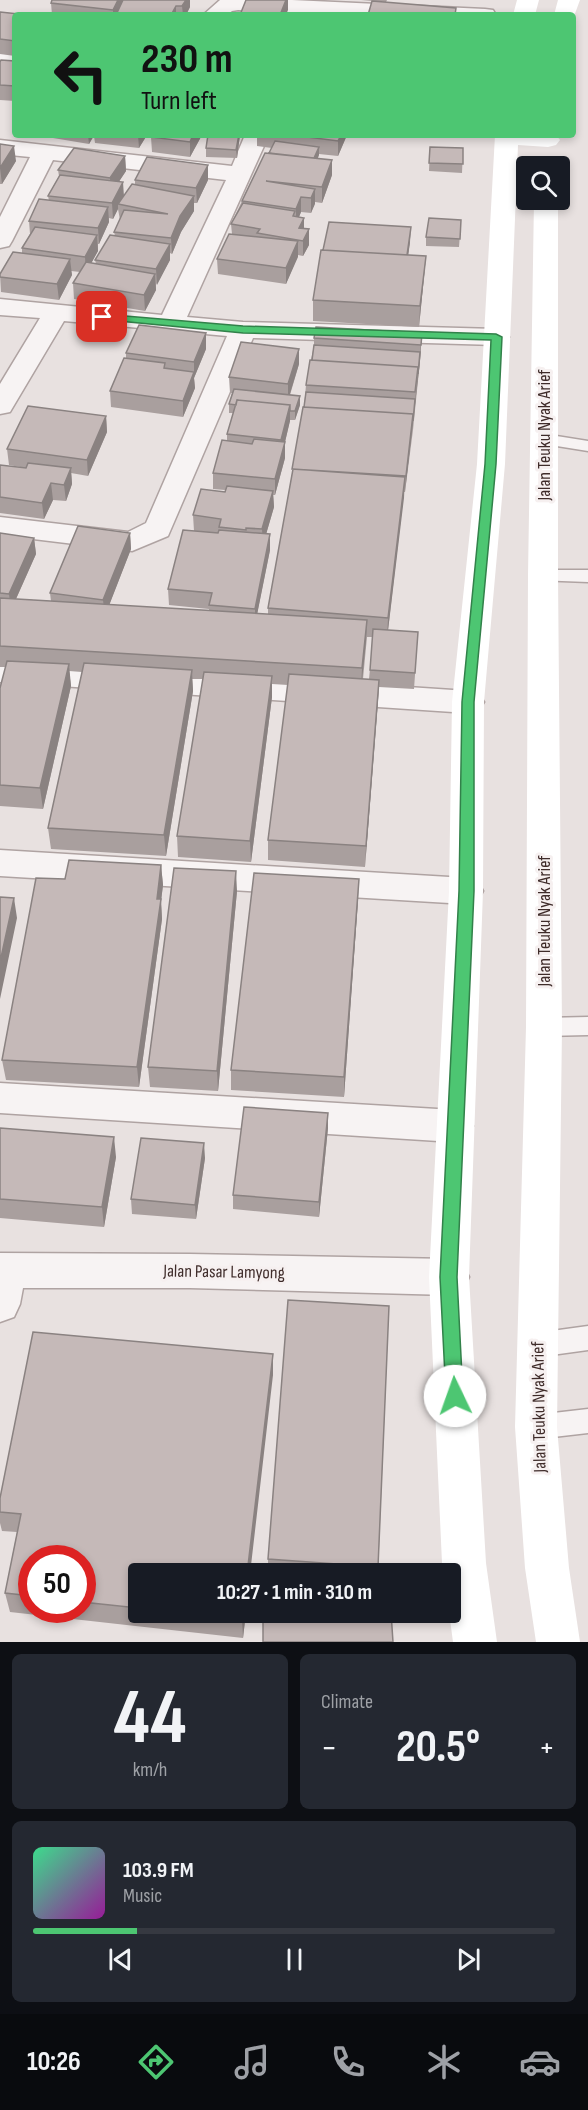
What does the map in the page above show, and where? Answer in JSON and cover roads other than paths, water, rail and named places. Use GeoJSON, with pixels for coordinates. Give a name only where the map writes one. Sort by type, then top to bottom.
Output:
{"type":"FeatureCollection","features":[{"type":"Feature","properties":{"kind":"main road"},"geometry":{"type":"LineString","coordinates":[[475,1642],[464,1563],[449,1277],[466,891],[468,702],[491,464],[507,138]]}},
{"type":"Feature","properties":{"kind":"main road"},"geometry":{"type":"LineString","coordinates":[[517,138],[548,144]]}},
{"type":"Feature","properties":{"kind":"main road","name":"Jalan Teuku Nyak Arief"},"geometry":{"type":"LineString","coordinates":[[546,210],[543,576],[544,1027],[536,1427],[548,1568],[558,1642]]}},
{"type":"Feature","properties":{"kind":"street"},"geometry":{"type":"LineString","coordinates":[[218,12],[226,5],[238,4],[367,12]]}},
{"type":"Feature","properties":{"kind":"street"},"geometry":{"type":"LineString","coordinates":[[171,323],[241,174],[255,138]]}},
{"type":"Feature","properties":{"kind":"street"},"geometry":{"type":"LineString","coordinates":[[0,147],[241,174]]}},
{"type":"Feature","properties":{"kind":"street"},"geometry":{"type":"LineString","coordinates":[[0,241],[45,152]]}},
{"type":"Feature","properties":{"kind":"street"},"geometry":{"type":"LineString","coordinates":[[0,308],[243,330],[496,337]]}},
{"type":"Feature","properties":{"kind":"street"},"geometry":{"type":"LineString","coordinates":[[0,406],[56,313]]}},
{"type":"Feature","properties":{"kind":"street"},"geometry":{"type":"LineString","coordinates":[[0,525],[132,542],[158,529],[243,330]]}},
{"type":"Feature","properties":{"kind":"street"},"geometry":{"type":"LineString","coordinates":[[0,671],[468,702]]}},
{"type":"Feature","properties":{"kind":"street"},"geometry":{"type":"LineString","coordinates":[[0,863],[466,891]]}},
{"type":"Feature","properties":{"kind":"street"},"geometry":{"type":"LineString","coordinates":[[0,1098],[454,1126]]}},
{"type":"Feature","properties":{"kind":"street","name":"Jalan Pasar Lamyong"},"geometry":{"type":"LineString","coordinates":[[2,1281],[449,1277]]}},
{"type":"Feature","properties":{"kind":"lane"},"geometry":{"type":"LineString","coordinates":[[544,439],[588,446]]}},
{"type":"Feature","properties":{"kind":"lane"},"geometry":{"type":"LineString","coordinates":[[543,576],[588,576]]}},
{"type":"Feature","properties":{"kind":"lane"},"geometry":{"type":"LineString","coordinates":[[544,1027],[588,1026]]}},
{"type":"Feature","properties":{"kind":"lane"},"geometry":{"type":"LineString","coordinates":[[537,1345],[588,1338]]}},
{"type":"Feature","properties":{"kind":"lane"},"geometry":{"type":"LineString","coordinates":[[536,1427],[588,1421]]}}]}
